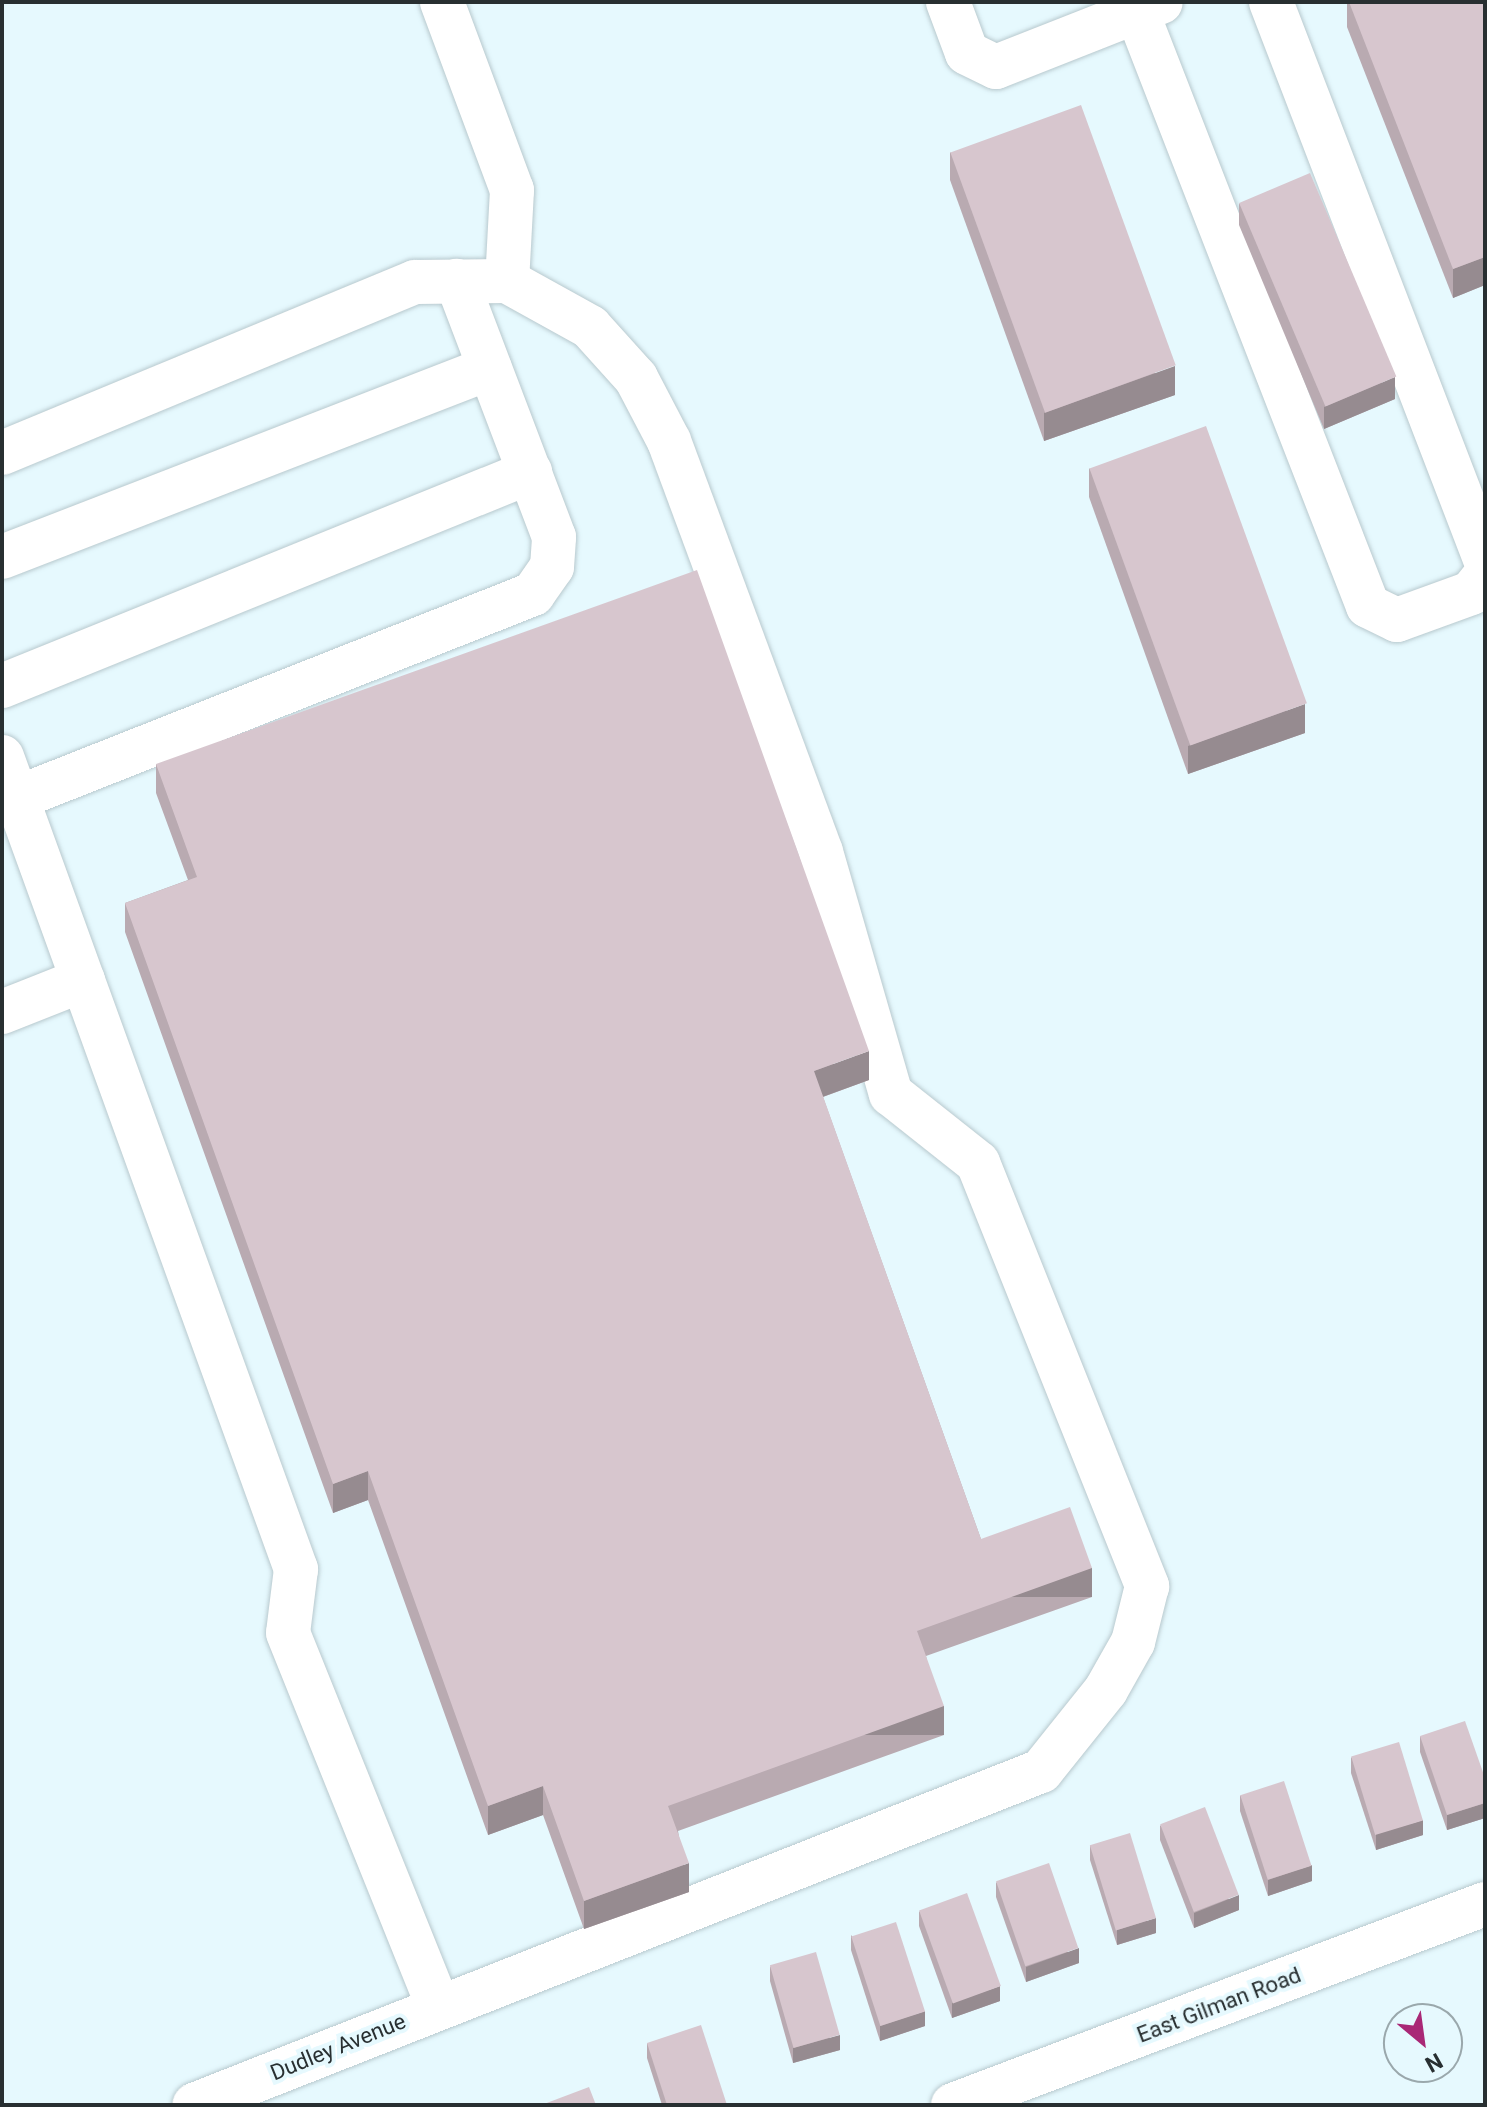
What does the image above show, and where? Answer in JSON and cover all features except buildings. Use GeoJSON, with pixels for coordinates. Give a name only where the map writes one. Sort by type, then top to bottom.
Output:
{"type":"FeatureCollection","features":[{"type":"Feature","properties":{"kind":"street"},"geometry":{"type":"LineString","coordinates":[[2,453],[415,282],[507,281],[512,190],[442,2]]}},
{"type":"Feature","properties":{"kind":"street"},"geometry":{"type":"LineString","coordinates":[[948,2],[967,53],[996,67],[1149,7],[1368,606],[1397,620],[1471,593],[1485,576]]}},
{"type":"Feature","properties":{"kind":"street"},"geometry":{"type":"LineString","coordinates":[[1271,2],[1485,559]]}},
{"type":"Feature","properties":{"kind":"street"},"geometry":{"type":"LineString","coordinates":[[17,798],[533,594],[552,567],[554,537],[457,281]]}},
{"type":"Feature","properties":{"kind":"street","name":"Dudley Avenue"},"geometry":{"type":"LineString","coordinates":[[194,2105],[1041,1771],[1106,1690],[1133,1642],[1147,1586],[978,1163],[891,1094],[821,852],[669,441],[636,378],[590,327],[507,281]]}},
{"type":"Feature","properties":{"kind":"street"},"geometry":{"type":"LineString","coordinates":[[2,557],[490,368]]}},
{"type":"Feature","properties":{"kind":"street"},"geometry":{"type":"LineString","coordinates":[[2,686],[530,472]]}},
{"type":"Feature","properties":{"kind":"street"},"geometry":{"type":"LineString","coordinates":[[2,757],[296,1569],[288,1633],[438,2007]]}},
{"type":"Feature","properties":{"kind":"street"},"geometry":{"type":"LineString","coordinates":[[2,1012],[83,980]]}},
{"type":"Feature","properties":{"kind":"street","name":"East Gilman Road"},"geometry":{"type":"LineString","coordinates":[[953,2105],[1485,1904]]}}]}
